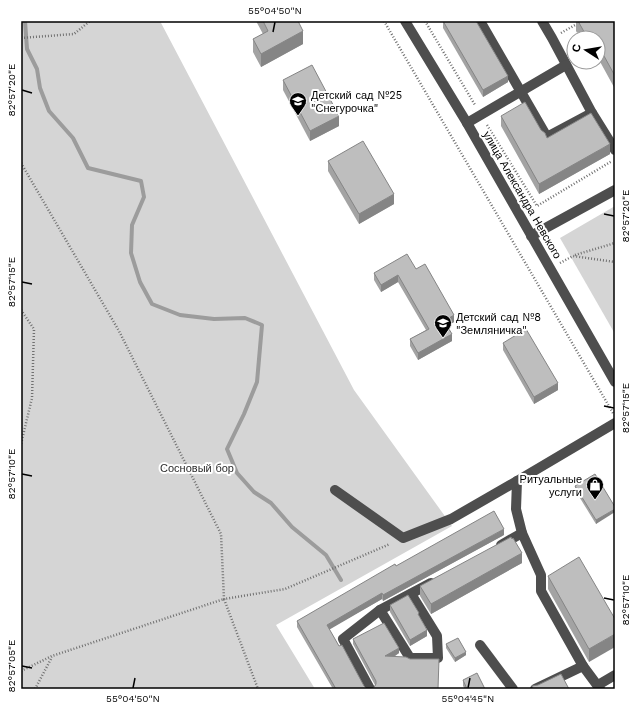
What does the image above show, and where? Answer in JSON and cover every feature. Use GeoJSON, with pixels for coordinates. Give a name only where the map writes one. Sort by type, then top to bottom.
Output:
{"type":"FeatureCollection","features":[{"type":"Feature","properties":{"kind":"street","name":"улица Александра Невского"},"geometry":{"type":"LineString","coordinates":[[405,21],[467,123],[615,382]]}},
{"type":"Feature","properties":{"kind":"street"},"geometry":{"type":"LineString","coordinates":[[480,21],[546,137],[592,113]]}},
{"type":"Feature","properties":{"kind":"street"},"geometry":{"type":"LineString","coordinates":[[467,123],[566,65],[542,21]]}},
{"type":"Feature","properties":{"kind":"street"},"geometry":{"type":"LineString","coordinates":[[569,70],[592,113],[615,150]]}},
{"type":"Feature","properties":{"kind":"street"},"geometry":{"type":"LineString","coordinates":[[531,236],[615,190]]}},
{"type":"Feature","properties":{"kind":"street"},"geometry":{"type":"LineString","coordinates":[[335,490],[403,538],[451,519],[615,423]]}},
{"type":"Feature","properties":{"kind":"street"},"geometry":{"type":"LineString","coordinates":[[517,481],[516,509],[522,533],[540,575],[541,591],[583,666],[599,687],[615,675]]}},
{"type":"Feature","properties":{"kind":"street"},"geometry":{"type":"LineString","coordinates":[[495,548],[522,533]]}},
{"type":"Feature","properties":{"kind":"street"},"geometry":{"type":"LineString","coordinates":[[370,689],[343,639],[380,610],[439,579]]}},
{"type":"Feature","properties":{"kind":"street"},"geometry":{"type":"LineString","coordinates":[[380,610],[410,658],[438,658],[437,636],[411,594]]}},
{"type":"Feature","properties":{"kind":"street"},"geometry":{"type":"LineString","coordinates":[[480,645],[513,689]]}},
{"type":"Feature","properties":{"kind":"street"},"geometry":{"type":"LineString","coordinates":[[535,689],[583,666]]}},
{"type":"Feature","properties":{"kind":"path"},"geometry":{"type":"LineString","coordinates":[[21,38],[74,34],[90,21]]}},
{"type":"Feature","properties":{"kind":"path"},"geometry":{"type":"LineString","coordinates":[[384,21],[615,416]]}},
{"type":"Feature","properties":{"kind":"path"},"geometry":{"type":"LineString","coordinates":[[552,38],[582,21]]}},
{"type":"Feature","properties":{"kind":"path"},"geometry":{"type":"LineString","coordinates":[[536,206],[615,159]]}},
{"type":"Feature","properties":{"kind":"path"},"geometry":{"type":"LineString","coordinates":[[21,163],[119,331],[221,534],[224,599],[258,689]]}},
{"type":"Feature","properties":{"kind":"path"},"geometry":{"type":"LineString","coordinates":[[550,268],[573,256],[615,243]]}},
{"type":"Feature","properties":{"kind":"path"},"geometry":{"type":"LineString","coordinates":[[573,256],[615,262]]}},
{"type":"Feature","properties":{"kind":"path"},"geometry":{"type":"LineString","coordinates":[[21,310],[34,329],[32,398],[21,444]]}},
{"type":"Feature","properties":{"kind":"path"},"geometry":{"type":"LineString","coordinates":[[21,671],[52,656],[224,599],[285,589],[376,549]]}},
{"type":"Feature","properties":{"kind":"path"},"geometry":{"type":"LineString","coordinates":[[35,689],[52,656]]}},
{"type":"Feature","properties":{"kind":"green space","name":"Сосновый бор"},"geometry":{"type":"Polygon","coordinates":[[[21,21],[160,21],[354,390],[452,526],[276,625],[315,689],[21,689],[21,21]]]}},
{"type":"Feature","properties":{"kind":"green space"},"geometry":{"type":"Polygon","coordinates":[[[615,206],[615,334],[560,238],[615,206]]]}},
{"type":"Feature","properties":{"kind":"building"},"geometry":{"type":"Polygon","coordinates":[[[263,21],[298,21],[303,31],[261,54],[253,39],[268,31],[263,21]]]}},
{"type":"Feature","properties":{"kind":"building"},"geometry":{"type":"Polygon","coordinates":[[[443,21],[476,21],[508,76],[483,90],[443,21]]]}},
{"type":"Feature","properties":{"kind":"building"},"geometry":{"type":"Polygon","coordinates":[[[578,21],[615,21],[615,76],[606,60],[606,30],[583,30],[578,21]]]}},
{"type":"Feature","properties":{"kind":"building"},"geometry":{"type":"Polygon","coordinates":[[[312,65],[339,116],[310,131],[283,80],[312,65]]]}},
{"type":"Feature","properties":{"kind":"building"},"geometry":{"type":"Polygon","coordinates":[[[525,102],[547,138],[591,113],[610,144],[539,184],[501,116],[525,102]]]}},
{"type":"Feature","properties":{"kind":"building"},"geometry":{"type":"Polygon","coordinates":[[[363,141],[394,194],[359,214],[328,161],[363,141]]]}},
{"type":"Feature","properties":{"kind":"building"},"geometry":{"type":"Polygon","coordinates":[[[407,254],[416,269],[425,264],[454,315],[444,321],[452,334],[418,353],[410,339],[429,329],[398,275],[381,285],[374,273],[407,254]]]}},
{"type":"Feature","properties":{"kind":"building"},"geometry":{"type":"Polygon","coordinates":[[[526,329],[558,383],[534,397],[503,343],[526,329]]]}},
{"type":"Feature","properties":{"kind":"building","name":"Ритуальные услуги"},"geometry":{"type":"Polygon","coordinates":[[[595,474],[615,507],[615,509],[596,520],[575,486],[595,474]]]}},
{"type":"Feature","properties":{"kind":"building"},"geometry":{"type":"Polygon","coordinates":[[[494,511],[504,529],[383,595],[382,593],[327,625],[339,646],[342,645],[367,689],[336,689],[297,621],[395,564],[396,566],[494,511]]]}},
{"type":"Feature","properties":{"kind":"building"},"geometry":{"type":"Polygon","coordinates":[[[511,537],[522,553],[431,604],[420,586],[511,537]]]}},
{"type":"Feature","properties":{"kind":"building"},"geometry":{"type":"Polygon","coordinates":[[[579,557],[615,619],[615,634],[589,649],[548,576],[579,557]]]}},
{"type":"Feature","properties":{"kind":"building"},"geometry":{"type":"Polygon","coordinates":[[[408,595],[427,630],[410,640],[390,605],[408,595]]]}},
{"type":"Feature","properties":{"kind":"building"},"geometry":{"type":"Polygon","coordinates":[[[384,623],[399,648],[385,656],[406,657],[410,659],[439,659],[438,689],[373,689],[376,681],[353,639],[384,623]]]}},
{"type":"Feature","properties":{"kind":"building"},"geometry":{"type":"Polygon","coordinates":[[[458,638],[466,652],[455,658],[446,644],[458,638]]]}},
{"type":"Feature","properties":{"kind":"building"},"geometry":{"type":"Polygon","coordinates":[[[477,673],[485,689],[467,689],[463,680],[477,673]]]}},
{"type":"Feature","properties":{"kind":"building"},"geometry":{"type":"Polygon","coordinates":[[[561,674],[569,689],[533,689],[532,686],[538,685],[561,674]]]}},
{"type":"Feature","properties":{"kind":"waterway"},"geometry":{"type":"LineString","coordinates":[[25,21],[27,49],[37,69],[40,88],[49,111],[73,138],[88,168],[141,181],[144,197],[132,225],[131,253],[140,282],[152,304],[180,315],[214,319],[245,318],[262,325],[257,382],[244,414],[227,449],[237,473],[254,492],[271,503],[292,527],[326,555],[341,580]]}},
{"type":"Feature","properties":{"kind":"place","name":"Детский сад №25 \"Снегурочка\""},"geometry":{"type":"Point","coordinates":[298,116]}},
{"type":"Feature","properties":{"kind":"place","name":"Детский сад №8 \"Земляничка\""},"geometry":{"type":"Point","coordinates":[443,338]}},
{"type":"Feature","properties":{"kind":"place","name":"Ритуальные услуги"},"geometry":{"type":"Point","coordinates":[595,500]}}]}
